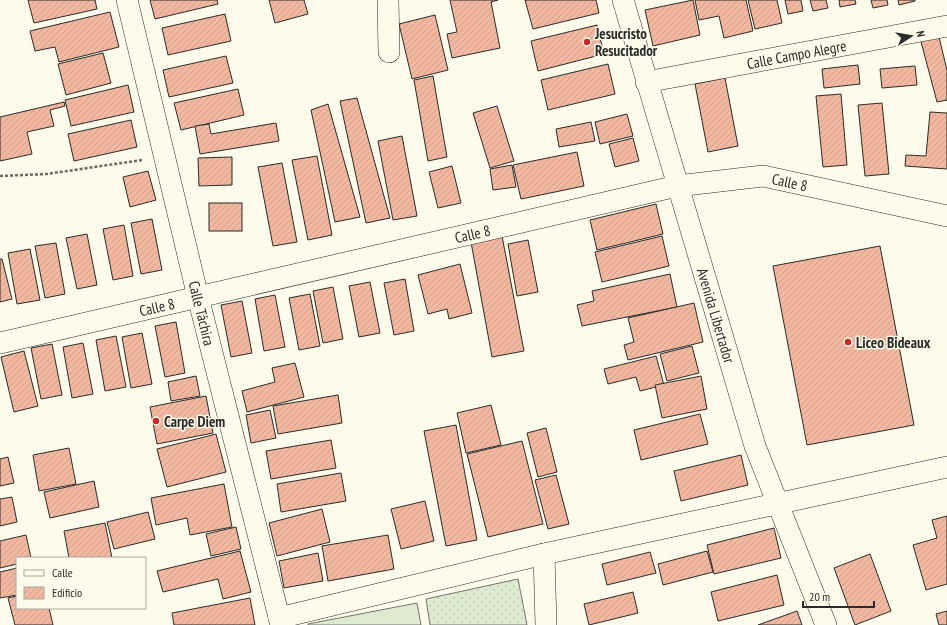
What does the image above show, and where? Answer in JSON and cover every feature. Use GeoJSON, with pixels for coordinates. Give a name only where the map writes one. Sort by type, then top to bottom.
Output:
{"type":"FeatureCollection","features":[{"type":"Feature","properties":{"kind":"street","name":"Calle Táchira"},"geometry":{"type":"LineString","coordinates":[[127,0],[198,297],[280,622]]}},
{"type":"Feature","properties":{"kind":"street"},"geometry":{"type":"LineString","coordinates":[[388,0],[389,52]]}},
{"type":"Feature","properties":{"kind":"street","name":"Avenida Libertador"},"geometry":{"type":"LineString","coordinates":[[623,0],[646,82],[755,446],[826,625]]}},
{"type":"Feature","properties":{"kind":"street","name":"Calle Campo Alegre"},"geometry":{"type":"LineString","coordinates":[[646,82],[947,26]]}},
{"type":"Feature","properties":{"kind":"street","name":"Calle 8"},"geometry":{"type":"LineString","coordinates":[[0,343],[677,186],[763,176],[947,216]]}},
{"type":"Feature","properties":{"kind":"street"},"geometry":{"type":"LineString","coordinates":[[280,622],[544,554],[779,505],[947,467]]}},
{"type":"Feature","properties":{"kind":"street"},"geometry":{"type":"LineString","coordinates":[[544,554],[546,625]]}},
{"type":"Feature","properties":{"kind":"path"},"geometry":{"type":"LineString","coordinates":[[0,176],[48,174],[164,157]]}},
{"type":"Feature","properties":{"kind":"green space"},"geometry":{"type":"Polygon","coordinates":[[[518,579],[527,625],[430,625],[426,599],[518,579]]]}},
{"type":"Feature","properties":{"kind":"green space"},"geometry":{"type":"Polygon","coordinates":[[[417,603],[421,625],[308,625],[308,624],[417,603]]]}},
{"type":"Feature","properties":{"kind":"building"},"geometry":{"type":"Polygon","coordinates":[[[28,0],[95,0],[97,9],[34,23],[28,0]]]}},
{"type":"Feature","properties":{"kind":"building"},"geometry":{"type":"Polygon","coordinates":[[[150,0],[217,0],[218,4],[155,19],[150,0]]]}},
{"type":"Feature","properties":{"kind":"building"},"geometry":{"type":"Polygon","coordinates":[[[269,0],[304,0],[308,14],[275,23],[269,0]]]}},
{"type":"Feature","properties":{"kind":"building"},"geometry":{"type":"Polygon","coordinates":[[[450,0],[498,0],[491,2],[500,48],[452,58],[447,34],[457,32],[450,0]]]}},
{"type":"Feature","properties":{"kind":"building"},"geometry":{"type":"Polygon","coordinates":[[[525,0],[596,0],[599,13],[533,29],[525,0]]]}},
{"type":"Feature","properties":{"kind":"building"},"geometry":{"type":"Polygon","coordinates":[[[693,0],[700,35],[653,46],[645,10],[693,0]]]}},
{"type":"Feature","properties":{"kind":"building"},"geometry":{"type":"Polygon","coordinates":[[[695,0],[746,0],[753,31],[724,38],[719,16],[699,20],[695,0]]]}},
{"type":"Feature","properties":{"kind":"building"},"geometry":{"type":"Polygon","coordinates":[[[748,0],[777,0],[782,23],[755,29],[748,0]]]}},
{"type":"Feature","properties":{"kind":"building"},"geometry":{"type":"Polygon","coordinates":[[[785,0],[801,0],[803,11],[788,14],[785,0]]]}},
{"type":"Feature","properties":{"kind":"building"},"geometry":{"type":"Polygon","coordinates":[[[810,0],[826,0],[828,8],[813,11],[810,0]]]}},
{"type":"Feature","properties":{"kind":"building"},"geometry":{"type":"Polygon","coordinates":[[[839,0],[855,0],[856,4],[840,7],[839,0]]]}},
{"type":"Feature","properties":{"kind":"building"},"geometry":{"type":"Polygon","coordinates":[[[871,0],[887,0],[888,5],[873,8],[871,0]]]}},
{"type":"Feature","properties":{"kind":"building"},"geometry":{"type":"Polygon","coordinates":[[[898,0],[915,0],[915,1],[899,5],[898,0]]]}},
{"type":"Feature","properties":{"kind":"building"},"geometry":{"type":"Polygon","coordinates":[[[110,12],[119,47],[59,62],[55,47],[35,51],[30,31],[110,12]]]}},
{"type":"Feature","properties":{"kind":"building"},"geometry":{"type":"Polygon","coordinates":[[[225,14],[231,41],[168,55],[162,28],[225,14]]]}},
{"type":"Feature","properties":{"kind":"building"},"geometry":{"type":"Polygon","coordinates":[[[435,15],[448,70],[412,79],[399,24],[435,15]]]}},
{"type":"Feature","properties":{"kind":"building"},"geometry":{"type":"Polygon","coordinates":[[[597,25],[604,54],[538,71],[531,41],[597,25]]]}},
{"type":"Feature","properties":{"kind":"building"},"geometry":{"type":"Polygon","coordinates":[[[938,33],[947,70],[947,100],[937,102],[920,38],[938,33]]]}},
{"type":"Feature","properties":{"kind":"building"},"geometry":{"type":"Polygon","coordinates":[[[103,53],[111,83],[66,95],[58,64],[103,53]]]}},
{"type":"Feature","properties":{"kind":"building"},"geometry":{"type":"Polygon","coordinates":[[[226,56],[233,83],[169,97],[163,70],[226,56]]]}},
{"type":"Feature","properties":{"kind":"building"},"geometry":{"type":"Polygon","coordinates":[[[608,64],[615,94],[548,110],[541,80],[608,64]]]}},
{"type":"Feature","properties":{"kind":"building"},"geometry":{"type":"Polygon","coordinates":[[[858,65],[860,84],[824,88],[822,69],[858,65]]]}},
{"type":"Feature","properties":{"kind":"building"},"geometry":{"type":"Polygon","coordinates":[[[915,66],[917,85],[882,88],[880,69],[915,66]]]}},
{"type":"Feature","properties":{"kind":"building"},"geometry":{"type":"Polygon","coordinates":[[[433,76],[447,157],[428,161],[414,80],[433,76]]]}},
{"type":"Feature","properties":{"kind":"building"},"geometry":{"type":"Polygon","coordinates":[[[725,78],[738,146],[708,152],[695,84],[725,78]]]}},
{"type":"Feature","properties":{"kind":"building"},"geometry":{"type":"Polygon","coordinates":[[[128,85],[134,112],[71,126],[65,100],[128,85]]]}},
{"type":"Feature","properties":{"kind":"building"},"geometry":{"type":"Polygon","coordinates":[[[238,89],[244,115],[181,130],[174,103],[238,89]]]}},
{"type":"Feature","properties":{"kind":"building"},"geometry":{"type":"Polygon","coordinates":[[[841,94],[847,165],[823,167],[816,96],[841,94]]]}},
{"type":"Feature","properties":{"kind":"building"},"geometry":{"type":"Polygon","coordinates":[[[357,98],[390,218],[366,223],[340,101],[357,98]]]}},
{"type":"Feature","properties":{"kind":"building"},"geometry":{"type":"Polygon","coordinates":[[[64,102],[65,106],[50,110],[54,126],[27,132],[32,154],[0,161],[0,117],[64,102]]]}},
{"type":"Feature","properties":{"kind":"building"},"geometry":{"type":"Polygon","coordinates":[[[882,103],[889,174],[865,176],[858,105],[882,103]]]}},
{"type":"Feature","properties":{"kind":"building"},"geometry":{"type":"Polygon","coordinates":[[[328,104],[360,217],[335,222],[311,110],[328,104]]]}},
{"type":"Feature","properties":{"kind":"building"},"geometry":{"type":"Polygon","coordinates":[[[497,106],[514,161],[490,168],[473,113],[497,106]]]}},
{"type":"Feature","properties":{"kind":"building"},"geometry":{"type":"Polygon","coordinates":[[[930,112],[947,113],[947,169],[905,166],[906,155],[926,156],[930,112]]]}},
{"type":"Feature","properties":{"kind":"building"},"geometry":{"type":"Polygon","coordinates":[[[627,114],[633,136],[600,144],[595,122],[627,114]]]}},
{"type":"Feature","properties":{"kind":"building"},"geometry":{"type":"Polygon","coordinates":[[[131,120],[137,147],[74,161],[68,134],[131,120]]]}},
{"type":"Feature","properties":{"kind":"building"},"geometry":{"type":"Polygon","coordinates":[[[591,122],[595,141],[559,147],[556,129],[591,122]]]}},
{"type":"Feature","properties":{"kind":"building"},"geometry":{"type":"Polygon","coordinates":[[[276,123],[279,141],[200,154],[195,126],[209,124],[211,134],[276,123]]]}},
{"type":"Feature","properties":{"kind":"building"},"geometry":{"type":"Polygon","coordinates":[[[402,136],[417,216],[393,220],[378,141],[402,136]]]}},
{"type":"Feature","properties":{"kind":"building"},"geometry":{"type":"Polygon","coordinates":[[[633,138],[639,161],[615,167],[609,144],[633,138]]]}},
{"type":"Feature","properties":{"kind":"building"},"geometry":{"type":"Polygon","coordinates":[[[577,152],[584,186],[521,199],[513,165],[577,152]]]}},
{"type":"Feature","properties":{"kind":"building"},"geometry":{"type":"Polygon","coordinates":[[[317,156],[332,235],[308,240],[292,160],[317,156]]]}},
{"type":"Feature","properties":{"kind":"building"},"geometry":{"type":"Polygon","coordinates":[[[232,157],[232,185],[199,186],[198,158],[232,157]]]}},
{"type":"Feature","properties":{"kind":"building"},"geometry":{"type":"Polygon","coordinates":[[[282,163],[297,242],[273,246],[258,167],[282,163]]]}},
{"type":"Feature","properties":{"kind":"building"},"geometry":{"type":"Polygon","coordinates":[[[512,165],[516,187],[493,190],[490,169],[512,165]]]}},
{"type":"Feature","properties":{"kind":"building"},"geometry":{"type":"Polygon","coordinates":[[[452,166],[461,203],[438,208],[429,172],[452,166]]]}},
{"type":"Feature","properties":{"kind":"building"},"geometry":{"type":"Polygon","coordinates":[[[148,171],[156,200],[130,207],[123,177],[148,171]]]}},
{"type":"Feature","properties":{"kind":"building"},"geometry":{"type":"Polygon","coordinates":[[[209,203],[242,203],[242,231],[209,231],[209,203]]]}},
{"type":"Feature","properties":{"kind":"building"},"geometry":{"type":"Polygon","coordinates":[[[656,204],[663,234],[597,250],[590,220],[656,204]]]}},
{"type":"Feature","properties":{"kind":"building"},"geometry":{"type":"Polygon","coordinates":[[[152,219],[162,270],[141,274],[131,223],[152,219]]]}},
{"type":"Feature","properties":{"kind":"building"},"geometry":{"type":"Polygon","coordinates":[[[124,225],[133,276],[113,280],[103,229],[124,225]]]}},
{"type":"Feature","properties":{"kind":"building"},"geometry":{"type":"Polygon","coordinates":[[[87,234],[97,285],[77,289],[66,238],[87,234]]]}},
{"type":"Feature","properties":{"kind":"building"},"geometry":{"type":"Polygon","coordinates":[[[502,236],[524,351],[492,357],[471,242],[502,236]]]}},
{"type":"Feature","properties":{"kind":"building"},"geometry":{"type":"Polygon","coordinates":[[[662,236],[669,266],[602,282],[595,252],[662,236]]]}},
{"type":"Feature","properties":{"kind":"building"},"geometry":{"type":"Polygon","coordinates":[[[528,240],[538,292],[517,296],[508,244],[528,240]]]}},
{"type":"Feature","properties":{"kind":"building"},"geometry":{"type":"Polygon","coordinates":[[[56,243],[65,294],[45,298],[35,246],[56,243]]]}},
{"type":"Feature","properties":{"kind":"building"},"geometry":{"type":"Polygon","coordinates":[[[880,246],[914,425],[807,445],[773,266],[880,246]]]}},
{"type":"Feature","properties":{"kind":"building"},"geometry":{"type":"Polygon","coordinates":[[[30,249],[40,300],[17,304],[8,253],[30,249]]]}},
{"type":"Feature","properties":{"kind":"building"},"geometry":{"type":"Polygon","coordinates":[[[0,259],[2,259],[12,299],[0,302],[0,259]]]}},
{"type":"Feature","properties":{"kind":"building"},"geometry":{"type":"Polygon","coordinates":[[[460,264],[472,313],[449,319],[447,309],[428,314],[418,275],[460,264]]]}},
{"type":"Feature","properties":{"kind":"building"},"geometry":{"type":"Polygon","coordinates":[[[670,274],[677,307],[582,326],[577,305],[594,301],[592,291],[670,274]]]}},
{"type":"Feature","properties":{"kind":"building"},"geometry":{"type":"Polygon","coordinates":[[[405,279],[414,331],[394,335],[384,283],[405,279]]]}},
{"type":"Feature","properties":{"kind":"building"},"geometry":{"type":"Polygon","coordinates":[[[370,282],[380,333],[359,337],[349,286],[370,282]]]}},
{"type":"Feature","properties":{"kind":"building"},"geometry":{"type":"Polygon","coordinates":[[[333,287],[343,339],[323,343],[313,291],[333,287]]]}},
{"type":"Feature","properties":{"kind":"building"},"geometry":{"type":"Polygon","coordinates":[[[310,294],[320,346],[299,350],[289,298],[310,294]]]}},
{"type":"Feature","properties":{"kind":"building"},"geometry":{"type":"Polygon","coordinates":[[[275,295],[285,347],[264,351],[255,299],[275,295]]]}},
{"type":"Feature","properties":{"kind":"building"},"geometry":{"type":"Polygon","coordinates":[[[242,301],[252,353],[231,357],[221,305],[242,301]]]}},
{"type":"Feature","properties":{"kind":"building"},"geometry":{"type":"Polygon","coordinates":[[[694,303],[703,342],[628,360],[624,345],[634,342],[628,318],[694,303]]]}},
{"type":"Feature","properties":{"kind":"building"},"geometry":{"type":"Polygon","coordinates":[[[176,322],[185,373],[165,377],[155,326],[176,322]]]}},
{"type":"Feature","properties":{"kind":"building"},"geometry":{"type":"Polygon","coordinates":[[[142,333],[152,384],[131,388],[122,337],[142,333]]]}},
{"type":"Feature","properties":{"kind":"building"},"geometry":{"type":"Polygon","coordinates":[[[116,336],[126,387],[105,391],[96,340],[116,336]]]}},
{"type":"Feature","properties":{"kind":"building"},"geometry":{"type":"Polygon","coordinates":[[[83,343],[93,394],[72,398],[63,347],[83,343]]]}},
{"type":"Feature","properties":{"kind":"building"},"geometry":{"type":"Polygon","coordinates":[[[52,344],[62,395],[41,399],[31,348],[52,344]]]}},
{"type":"Feature","properties":{"kind":"building"},"geometry":{"type":"Polygon","coordinates":[[[692,346],[699,373],[667,381],[660,354],[692,346]]]}},
{"type":"Feature","properties":{"kind":"building"},"geometry":{"type":"Polygon","coordinates":[[[24,351],[38,406],[14,412],[1,357],[24,351]]]}},
{"type":"Feature","properties":{"kind":"building"},"geometry":{"type":"Polygon","coordinates":[[[656,356],[664,385],[640,391],[636,377],[608,384],[604,369],[656,356]]]}},
{"type":"Feature","properties":{"kind":"building"},"geometry":{"type":"Polygon","coordinates":[[[295,363],[304,397],[247,412],[242,391],[275,382],[272,368],[295,363]]]}},
{"type":"Feature","properties":{"kind":"building"},"geometry":{"type":"Polygon","coordinates":[[[196,376],[200,396],[171,401],[168,382],[196,376]]]}},
{"type":"Feature","properties":{"kind":"building"},"geometry":{"type":"Polygon","coordinates":[[[701,376],[707,409],[662,418],[655,385],[701,376]]]}},
{"type":"Feature","properties":{"kind":"building"},"geometry":{"type":"Polygon","coordinates":[[[338,395],[342,423],[278,434],[273,406],[338,395]]]}},
{"type":"Feature","properties":{"kind":"building"},"geometry":{"type":"Polygon","coordinates":[[[206,396],[213,433],[157,444],[150,407],[206,396]]]}},
{"type":"Feature","properties":{"kind":"building"},"geometry":{"type":"Polygon","coordinates":[[[491,405],[501,445],[466,453],[457,413],[491,405]]]}},
{"type":"Feature","properties":{"kind":"building"},"geometry":{"type":"Polygon","coordinates":[[[270,410],[276,438],[251,443],[246,415],[270,410]]]}},
{"type":"Feature","properties":{"kind":"building"},"geometry":{"type":"Polygon","coordinates":[[[700,414],[708,444],[641,460],[634,430],[700,414]]]}},
{"type":"Feature","properties":{"kind":"building"},"geometry":{"type":"Polygon","coordinates":[[[456,425],[477,540],[446,546],[424,431],[456,425]]]}},
{"type":"Feature","properties":{"kind":"building"},"geometry":{"type":"Polygon","coordinates":[[[546,428],[557,472],[538,477],[527,433],[546,428]]]}},
{"type":"Feature","properties":{"kind":"building"},"geometry":{"type":"Polygon","coordinates":[[[216,434],[226,472],[167,487],[157,449],[216,434]]]}},
{"type":"Feature","properties":{"kind":"building"},"geometry":{"type":"Polygon","coordinates":[[[331,440],[336,468],[271,479],[266,451],[331,440]]]}},
{"type":"Feature","properties":{"kind":"building"},"geometry":{"type":"Polygon","coordinates":[[[522,441],[543,524],[488,537],[467,454],[522,441]]]}},
{"type":"Feature","properties":{"kind":"building"},"geometry":{"type":"Polygon","coordinates":[[[69,448],[76,484],[39,491],[33,455],[69,448]]]}},
{"type":"Feature","properties":{"kind":"building"},"geometry":{"type":"Polygon","coordinates":[[[741,455],[748,485],[681,501],[674,471],[741,455]]]}},
{"type":"Feature","properties":{"kind":"building"},"geometry":{"type":"Polygon","coordinates":[[[8,457],[14,483],[0,486],[0,459],[8,457]]]}},
{"type":"Feature","properties":{"kind":"building"},"geometry":{"type":"Polygon","coordinates":[[[341,473],[346,501],[281,512],[277,484],[341,473]]]}},
{"type":"Feature","properties":{"kind":"building"},"geometry":{"type":"Polygon","coordinates":[[[556,475],[569,524],[548,529],[535,480],[556,475]]]}},
{"type":"Feature","properties":{"kind":"building"},"geometry":{"type":"Polygon","coordinates":[[[94,481],[99,507],[50,518],[44,492],[94,481]]]}},
{"type":"Feature","properties":{"kind":"building"},"geometry":{"type":"Polygon","coordinates":[[[224,484],[232,527],[190,535],[187,518],[156,525],[151,498],[224,484]]]}},
{"type":"Feature","properties":{"kind":"building"},"geometry":{"type":"Polygon","coordinates":[[[12,497],[17,522],[0,526],[0,499],[12,497]]]}},
{"type":"Feature","properties":{"kind":"building"},"geometry":{"type":"Polygon","coordinates":[[[425,501],[434,541],[401,549],[391,509],[425,501]]]}},
{"type":"Feature","properties":{"kind":"building"},"geometry":{"type":"Polygon","coordinates":[[[322,509],[330,542],[277,556],[269,523],[322,509]]]}},
{"type":"Feature","properties":{"kind":"building"},"geometry":{"type":"Polygon","coordinates":[[[148,512],[155,539],[114,549],[107,522],[148,512]]]}},
{"type":"Feature","properties":{"kind":"building"},"geometry":{"type":"Polygon","coordinates":[[[947,516],[947,584],[926,590],[913,545],[937,538],[932,520],[947,516]]]}},
{"type":"Feature","properties":{"kind":"building"},"geometry":{"type":"Polygon","coordinates":[[[105,523],[112,557],[69,557],[64,531],[105,523]]]}},
{"type":"Feature","properties":{"kind":"building"},"geometry":{"type":"Polygon","coordinates":[[[236,527],[241,549],[211,556],[206,534],[236,527]]]}},
{"type":"Feature","properties":{"kind":"building"},"geometry":{"type":"Polygon","coordinates":[[[774,528],[781,558],[714,574],[707,545],[774,528]]]}},
{"type":"Feature","properties":{"kind":"building"},"geometry":{"type":"Polygon","coordinates":[[[26,535],[31,557],[16,557],[16,564],[0,568],[0,541],[26,535]]]}},
{"type":"Feature","properties":{"kind":"building"},"geometry":{"type":"Polygon","coordinates":[[[388,535],[394,569],[328,581],[322,546],[388,535]]]}},
{"type":"Feature","properties":{"kind":"building"},"geometry":{"type":"Polygon","coordinates":[[[240,551],[251,592],[223,599],[218,579],[163,592],[157,571],[240,551]]]}},
{"type":"Feature","properties":{"kind":"building"},"geometry":{"type":"Polygon","coordinates":[[[707,551],[713,572],[663,585],[658,564],[707,551]]]}},
{"type":"Feature","properties":{"kind":"building"},"geometry":{"type":"Polygon","coordinates":[[[650,552],[656,573],[607,585],[602,564],[650,552]]]}},
{"type":"Feature","properties":{"kind":"building"},"geometry":{"type":"Polygon","coordinates":[[[318,553],[323,581],[284,588],[279,561],[318,553]]]}},
{"type":"Feature","properties":{"kind":"building"},"geometry":{"type":"Polygon","coordinates":[[[870,554],[891,611],[855,625],[834,568],[870,554]]]}},
{"type":"Feature","properties":{"kind":"building"},"geometry":{"type":"Polygon","coordinates":[[[16,568],[16,595],[0,598],[0,572],[16,568]]]}},
{"type":"Feature","properties":{"kind":"building"},"geometry":{"type":"Polygon","coordinates":[[[777,575],[784,605],[718,621],[711,592],[777,575]]]}},
{"type":"Feature","properties":{"kind":"building"},"geometry":{"type":"Polygon","coordinates":[[[633,592],[638,613],[589,625],[584,604],[633,592]]]}},
{"type":"Feature","properties":{"kind":"building"},"geometry":{"type":"Polygon","coordinates":[[[16,596],[16,609],[49,609],[53,625],[15,625],[8,598],[16,596]]]}},
{"type":"Feature","properties":{"kind":"building"},"geometry":{"type":"Polygon","coordinates":[[[250,598],[255,625],[174,625],[172,613],[250,598]]]}},
{"type":"Feature","properties":{"kind":"building"},"geometry":{"type":"Polygon","coordinates":[[[797,611],[802,625],[758,625],[797,611]]]}},
{"type":"Feature","properties":{"kind":"building"},"geometry":{"type":"Polygon","coordinates":[[[947,611],[947,625],[939,625],[936,614],[947,611]]]}},
{"type":"Feature","properties":{"kind":"place","name":"Jesucristo Resucitador"},"geometry":{"type":"Point","coordinates":[587,42]}},
{"type":"Feature","properties":{"kind":"place","name":"Liceo Bideaux"},"geometry":{"type":"Point","coordinates":[848,342]}},
{"type":"Feature","properties":{"kind":"place","name":"Carpe Diem"},"geometry":{"type":"Point","coordinates":[156,421]}}]}
